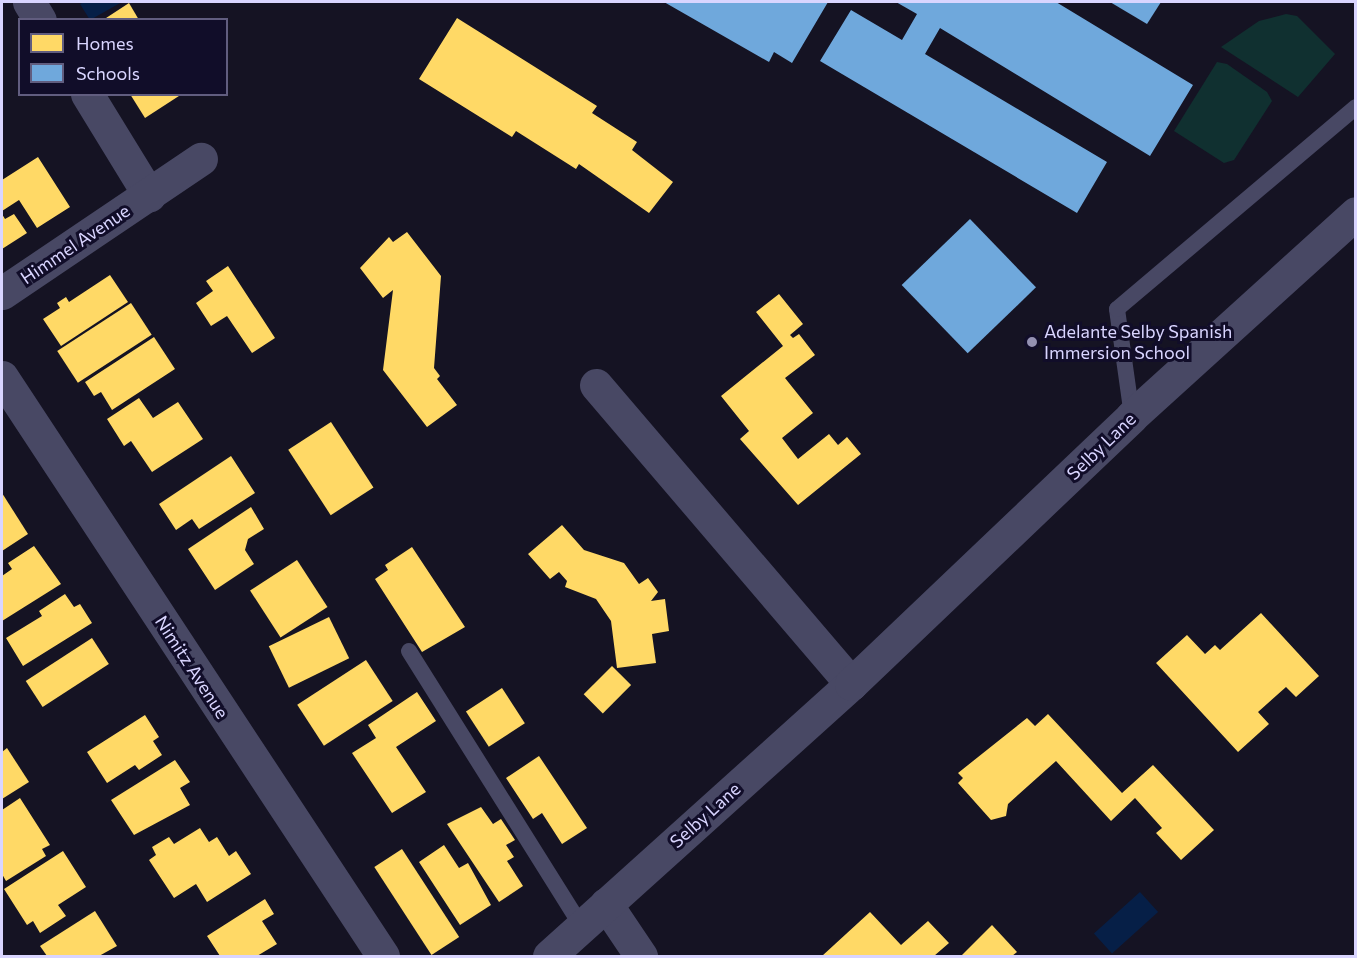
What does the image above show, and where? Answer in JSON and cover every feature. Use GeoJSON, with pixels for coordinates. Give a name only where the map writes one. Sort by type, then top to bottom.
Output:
{"type":"FeatureCollection","features":[{"type":"Feature","properties":{"kind":"street"},"geometry":{"type":"LineString","coordinates":[[29,2],[39,18]]}},
{"type":"Feature","properties":{"kind":"street"},"geometry":{"type":"LineString","coordinates":[[88,96],[149,195]]}},
{"type":"Feature","properties":{"kind":"street","name":"Himmel Avenue"},"geometry":{"type":"LineString","coordinates":[[2,293],[201,159]]}},
{"type":"Feature","properties":{"kind":"street","name":"Selby Lane"},"geometry":{"type":"LineString","coordinates":[[549,957],[851,684],[1132,416],[1356,213]]}},
{"type":"Feature","properties":{"kind":"street","name":"Nimitz Avenue"},"geometry":{"type":"LineString","coordinates":[[2,377],[383,957]]}},
{"type":"Feature","properties":{"kind":"street"},"geometry":{"type":"LineString","coordinates":[[596,385],[851,684]]}},
{"type":"Feature","properties":{"kind":"street"},"geometry":{"type":"LineString","coordinates":[[606,904],[641,957]]}},
{"type":"Feature","properties":{"kind":"lane"},"geometry":{"type":"LineString","coordinates":[[1132,416],[1117,309],[1356,107]]}},
{"type":"Feature","properties":{"kind":"lane"},"geometry":{"type":"LineString","coordinates":[[409,651],[582,927]]}},
{"type":"Feature","properties":{"kind":"green space"},"geometry":{"type":"Polygon","coordinates":[[[1286,14],[1297,16],[1335,54],[1298,97],[1221,47],[1259,21],[1286,14]]]}},
{"type":"Feature","properties":{"kind":"green space"},"geometry":{"type":"Polygon","coordinates":[[[1217,62],[1227,64],[1267,92],[1272,101],[1234,160],[1224,163],[1174,131],[1217,62]]]}},
{"type":"Feature","properties":{"kind":"water"},"geometry":{"type":"Polygon","coordinates":[[[84,2],[122,2],[94,18],[89,18],[80,4],[84,2]]]}},
{"type":"Feature","properties":{"kind":"water"},"geometry":{"type":"Polygon","coordinates":[[[1140,892],[1158,912],[1112,954],[1094,933],[1140,892]]]}},
{"type":"Feature","properties":{"kind":"building: Homes"},"geometry":{"type":"Polygon","coordinates":[[[129,3],[138,18],[106,18],[129,3]]]}},
{"type":"Feature","properties":{"kind":"building: Homes"},"geometry":{"type":"Polygon","coordinates":[[[457,18],[597,106],[592,113],[637,142],[632,150],[673,182],[649,213],[579,164],[576,169],[516,131],[512,137],[419,79],[457,18]]]}},
{"type":"Feature","properties":{"kind":"building: Homes"},"geometry":{"type":"Polygon","coordinates":[[[131,96],[179,96],[145,118],[131,96]]]}},
{"type":"Feature","properties":{"kind":"building: Homes"},"geometry":{"type":"Polygon","coordinates":[[[38,157],[70,207],[37,228],[19,200],[2,211],[2,180],[38,157]]]}},
{"type":"Feature","properties":{"kind":"building: Homes"},"geometry":{"type":"Polygon","coordinates":[[[2,214],[5,219],[14,214],[27,233],[2,249],[2,214]]]}},
{"type":"Feature","properties":{"kind":"building: Homes"},"geometry":{"type":"Polygon","coordinates":[[[407,232],[441,276],[434,368],[440,376],[437,379],[457,405],[427,427],[383,370],[393,290],[383,298],[360,268],[389,237],[393,242],[407,232]]]}},
{"type":"Feature","properties":{"kind":"building: Homes"},"geometry":{"type":"Polygon","coordinates":[[[228,266],[275,338],[252,353],[227,316],[211,326],[196,303],[213,291],[206,281],[228,266]]]}},
{"type":"Feature","properties":{"kind":"building: Homes"},"geometry":{"type":"Polygon","coordinates":[[[110,275],[128,302],[61,346],[43,319],[60,308],[57,303],[66,297],[69,302],[110,275]]]}},
{"type":"Feature","properties":{"kind":"building: Homes"},"geometry":{"type":"Polygon","coordinates":[[[779,294],[803,324],[790,335],[793,338],[799,334],[815,355],[785,378],[813,413],[782,438],[798,459],[829,434],[838,445],[847,437],[861,454],[798,505],[740,439],[749,431],[721,396],[783,346],[756,312],[779,294]]]}},
{"type":"Feature","properties":{"kind":"building: Homes"},"geometry":{"type":"Polygon","coordinates":[[[131,303],[152,335],[78,383],[57,351],[131,303]]]}},
{"type":"Feature","properties":{"kind":"building: Homes"},"geometry":{"type":"Polygon","coordinates":[[[154,337],[175,369],[112,410],[101,392],[94,396],[85,382],[154,337]]]}},
{"type":"Feature","properties":{"kind":"building: Homes"},"geometry":{"type":"Polygon","coordinates":[[[139,398],[153,418],[178,402],[203,439],[152,472],[131,441],[124,446],[107,419],[139,398]]]}},
{"type":"Feature","properties":{"kind":"building: Homes"},"geometry":{"type":"Polygon","coordinates":[[[331,422],[373,487],[331,515],[288,450],[331,422]]]}},
{"type":"Feature","properties":{"kind":"building: Homes"},"geometry":{"type":"Polygon","coordinates":[[[231,456],[255,493],[199,529],[192,519],[176,530],[159,504],[231,456]]]}},
{"type":"Feature","properties":{"kind":"building: Homes"},"geometry":{"type":"Polygon","coordinates":[[[2,493],[28,534],[2,551],[2,493]]]}},
{"type":"Feature","properties":{"kind":"building: Homes"},"geometry":{"type":"Polygon","coordinates":[[[251,507],[264,529],[248,539],[245,550],[254,564],[215,590],[188,549],[251,507]]]}},
{"type":"Feature","properties":{"kind":"building: Homes"},"geometry":{"type":"Polygon","coordinates":[[[562,525],[584,550],[624,563],[639,584],[648,578],[658,592],[651,601],[665,599],[669,631],[652,634],[656,663],[617,668],[611,621],[596,599],[565,587],[567,581],[559,572],[550,579],[528,554],[562,525]]]}},
{"type":"Feature","properties":{"kind":"building: Homes"},"geometry":{"type":"Polygon","coordinates":[[[34,546],[61,584],[2,621],[2,576],[12,569],[8,563],[34,546]]]}},
{"type":"Feature","properties":{"kind":"building: Homes"},"geometry":{"type":"Polygon","coordinates":[[[412,547],[465,627],[422,652],[375,579],[388,570],[385,565],[412,547]]]}},
{"type":"Feature","properties":{"kind":"building: Homes"},"geometry":{"type":"Polygon","coordinates":[[[297,560],[327,607],[281,637],[250,590],[297,560]]]}},
{"type":"Feature","properties":{"kind":"building: Homes"},"geometry":{"type":"Polygon","coordinates":[[[65,594],[74,607],[80,604],[92,623],[23,666],[6,638],[42,616],[39,611],[65,594]]]}},
{"type":"Feature","properties":{"kind":"building: Homes"},"geometry":{"type":"Polygon","coordinates":[[[1261,613],[1319,676],[1296,697],[1286,687],[1258,712],[1269,724],[1238,752],[1156,663],[1187,635],[1205,654],[1215,645],[1220,650],[1261,613]]]}},
{"type":"Feature","properties":{"kind":"building: Homes"},"geometry":{"type":"Polygon","coordinates":[[[329,617],[349,658],[289,688],[269,646],[329,617]]]}},
{"type":"Feature","properties":{"kind":"building: Homes"},"geometry":{"type":"Polygon","coordinates":[[[92,638],[109,664],[43,707],[26,681],[92,638]]]}},
{"type":"Feature","properties":{"kind":"building: Homes"},"geometry":{"type":"Polygon","coordinates":[[[366,660],[393,701],[324,746],[297,705],[366,660]]]}},
{"type":"Feature","properties":{"kind":"building: Homes"},"geometry":{"type":"Polygon","coordinates":[[[612,666],[631,685],[603,713],[584,694],[612,666]]]}},
{"type":"Feature","properties":{"kind":"building: Homes"},"geometry":{"type":"Polygon","coordinates":[[[502,688],[525,723],[489,747],[466,711],[502,688]]]}},
{"type":"Feature","properties":{"kind":"building: Homes"},"geometry":{"type":"Polygon","coordinates":[[[417,692],[436,721],[396,747],[426,792],[392,813],[352,753],[376,738],[368,725],[417,692]]]}},
{"type":"Feature","properties":{"kind":"building: Homes"},"geometry":{"type":"Polygon","coordinates":[[[1048,714],[1122,793],[1153,765],[1214,830],[1181,860],[1156,833],[1162,828],[1135,798],[1111,821],[1056,761],[1008,804],[1006,816],[991,820],[958,783],[963,778],[958,773],[1027,718],[1035,726],[1048,714]]]}},
{"type":"Feature","properties":{"kind":"building: Homes"},"geometry":{"type":"Polygon","coordinates":[[[145,715],[159,737],[153,741],[162,755],[139,770],[135,765],[107,783],[87,752],[145,715]]]}},
{"type":"Feature","properties":{"kind":"building: Homes"},"geometry":{"type":"Polygon","coordinates":[[[7,748],[29,782],[2,799],[2,752],[7,748]]]}},
{"type":"Feature","properties":{"kind":"building: Homes"},"geometry":{"type":"Polygon","coordinates":[[[539,756],[587,828],[562,844],[542,813],[533,819],[506,778],[539,756]]]}},
{"type":"Feature","properties":{"kind":"building: Homes"},"geometry":{"type":"Polygon","coordinates":[[[175,760],[190,782],[180,788],[190,805],[134,835],[111,800],[175,760]]]}},
{"type":"Feature","properties":{"kind":"building: Homes"},"geometry":{"type":"Polygon","coordinates":[[[20,798],[50,845],[42,849],[46,856],[6,881],[2,874],[2,810],[20,798]]]}},
{"type":"Feature","properties":{"kind":"building: Homes"},"geometry":{"type":"Polygon","coordinates":[[[481,807],[493,824],[501,819],[515,840],[506,845],[514,857],[507,861],[523,886],[499,902],[447,824],[481,807]]]}},
{"type":"Feature","properties":{"kind":"building: Homes"},"geometry":{"type":"Polygon","coordinates":[[[200,828],[209,842],[217,837],[229,856],[236,851],[251,874],[207,902],[196,884],[174,898],[149,860],[156,855],[152,847],[169,837],[174,844],[200,828]]]}},
{"type":"Feature","properties":{"kind":"building: Homes"},"geometry":{"type":"Polygon","coordinates":[[[444,845],[459,868],[468,863],[491,905],[460,925],[419,862],[444,845]]]}},
{"type":"Feature","properties":{"kind":"building: Homes"},"geometry":{"type":"Polygon","coordinates":[[[402,849],[459,937],[432,955],[374,867],[402,849]]]}},
{"type":"Feature","properties":{"kind":"building: Homes"},"geometry":{"type":"Polygon","coordinates":[[[63,851],[86,887],[58,905],[66,916],[40,933],[33,921],[27,925],[4,889],[63,851]]]}},
{"type":"Feature","properties":{"kind":"building: Homes"},"geometry":{"type":"Polygon","coordinates":[[[265,899],[274,914],[262,921],[277,944],[257,956],[220,956],[207,936],[265,899]]]}},
{"type":"Feature","properties":{"kind":"building: Homes"},"geometry":{"type":"Polygon","coordinates":[[[95,911],[117,946],[99,956],[47,956],[40,946],[95,911]]]}},
{"type":"Feature","properties":{"kind":"building: Homes"},"geometry":{"type":"Polygon","coordinates":[[[870,912],[901,945],[928,921],[949,943],[934,956],[822,956],[870,912]]]}},
{"type":"Feature","properties":{"kind":"building: Homes"},"geometry":{"type":"Polygon","coordinates":[[[992,925],[1017,952],[1012,956],[961,956],[992,925]]]}},
{"type":"Feature","properties":{"kind":"building: Schools"},"geometry":{"type":"Polygon","coordinates":[[[664,2],[828,2],[792,63],[774,52],[769,62],[664,2]]]}},
{"type":"Feature","properties":{"kind":"building: Schools"},"geometry":{"type":"Polygon","coordinates":[[[896,2],[1056,2],[1193,85],[1150,156],[940,28],[925,54],[1107,162],[1077,213],[820,61],[851,10],[902,40],[917,14],[896,2]]]}},
{"type":"Feature","properties":{"kind":"building: Schools"},"geometry":{"type":"Polygon","coordinates":[[[1110,2],[1161,2],[1147,24],[1110,2]]]}},
{"type":"Feature","properties":{"kind":"building: Schools"},"geometry":{"type":"Polygon","coordinates":[[[970,219],[1036,287],[968,353],[902,285],[970,219]]]}},
{"type":"Feature","properties":{"kind":"place","name":"Adelante Selby Spanish Immersion School"},"geometry":{"type":"Point","coordinates":[1032,342]}}]}
